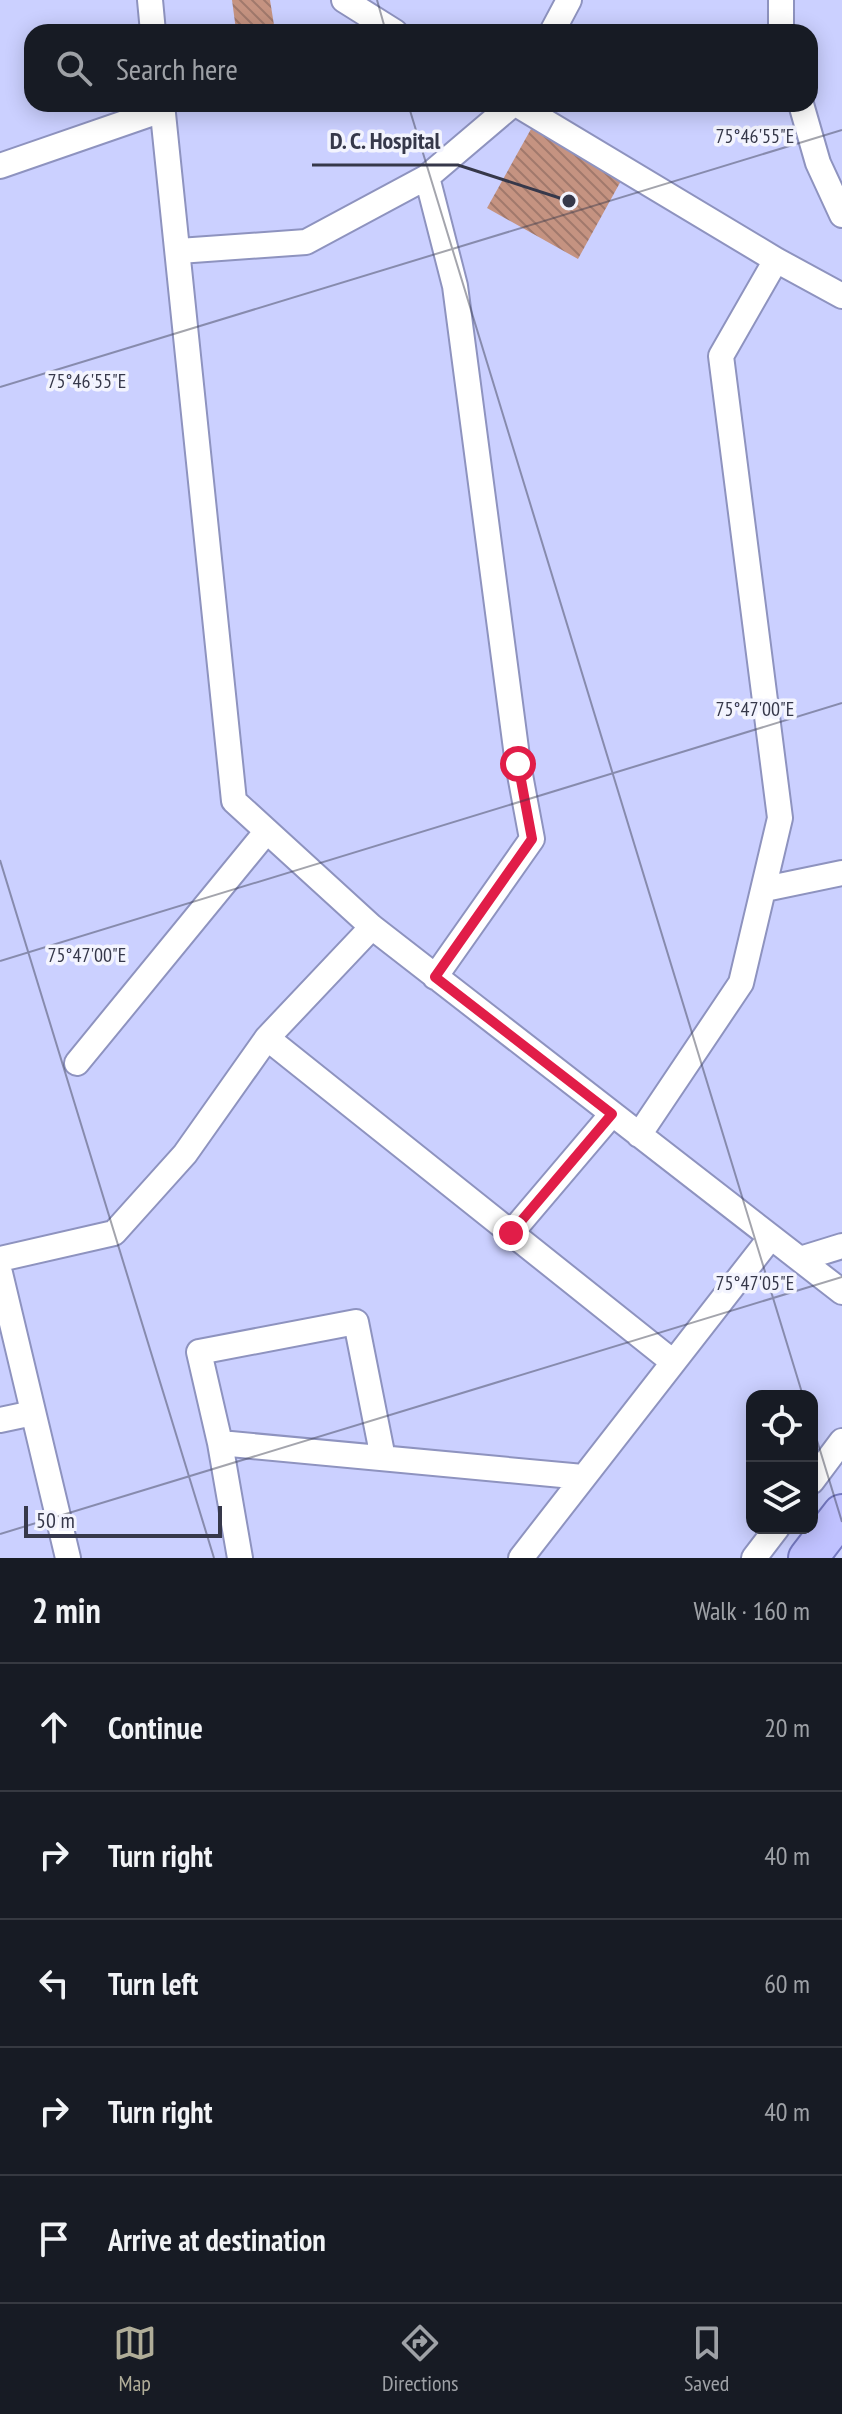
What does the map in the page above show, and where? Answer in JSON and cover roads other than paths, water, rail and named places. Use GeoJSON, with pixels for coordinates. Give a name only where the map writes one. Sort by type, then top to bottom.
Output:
{"type":"FeatureCollection","features":[{"type":"Feature","properties":{"kind":"main road"},"geometry":{"type":"LineString","coordinates":[[808,1558],[842,1514]]}},
{"type":"Feature","properties":{"kind":"street"},"geometry":{"type":"LineString","coordinates":[[150,0],[152,24]]}},
{"type":"Feature","properties":{"kind":"street"},"geometry":{"type":"LineString","coordinates":[[344,0],[382,24]]}},
{"type":"Feature","properties":{"kind":"street"},"geometry":{"type":"LineString","coordinates":[[556,24],[569,0]]}},
{"type":"Feature","properties":{"kind":"street"},"geometry":{"type":"LineString","coordinates":[[781,0],[781,24]]}},
{"type":"Feature","properties":{"kind":"street"},"geometry":{"type":"LineString","coordinates":[[0,166],[148,112]]}},
{"type":"Feature","properties":{"kind":"street"},"geometry":{"type":"LineString","coordinates":[[163,112],[234,801],[372,927],[842,1292]]}},
{"type":"Feature","properties":{"kind":"street"},"geometry":{"type":"LineString","coordinates":[[179,251],[306,242],[427,177],[504,112]]}},
{"type":"Feature","properties":{"kind":"street"},"geometry":{"type":"LineString","coordinates":[[527,112],[842,296]]}},
{"type":"Feature","properties":{"kind":"street"},"geometry":{"type":"LineString","coordinates":[[803,112],[818,163],[842,215]]}},
{"type":"Feature","properties":{"kind":"street"},"geometry":{"type":"LineString","coordinates":[[427,177],[455,286],[518,764],[532,839],[435,977]]}},
{"type":"Feature","properties":{"kind":"street"},"geometry":{"type":"LineString","coordinates":[[639,1135],[741,983],[780,818],[721,356],[776,260]]}},
{"type":"Feature","properties":{"kind":"street"},"geometry":{"type":"LineString","coordinates":[[77,1063],[267,831]]}},
{"type":"Feature","properties":{"kind":"street"},"geometry":{"type":"LineString","coordinates":[[765,889],[842,873]]}},
{"type":"Feature","properties":{"kind":"street"},"geometry":{"type":"LineString","coordinates":[[0,1259],[114,1233],[185,1154],[267,1038],[372,927]]}},
{"type":"Feature","properties":{"kind":"street"},"geometry":{"type":"LineString","coordinates":[[267,1038],[673,1362]]}},
{"type":"Feature","properties":{"kind":"street"},"geometry":{"type":"LineString","coordinates":[[511,1233],[612,1114]]}},
{"type":"Feature","properties":{"kind":"street"},"geometry":{"type":"LineString","coordinates":[[521,1558],[771,1237]]}},
{"type":"Feature","properties":{"kind":"street"},"geometry":{"type":"LineString","coordinates":[[800,1259],[842,1246]]}},
{"type":"Feature","properties":{"kind":"street"},"geometry":{"type":"LineString","coordinates":[[0,1273],[68,1558]]}},
{"type":"Feature","properties":{"kind":"street"},"geometry":{"type":"LineString","coordinates":[[240,1558],[220,1443],[199,1352],[356,1322],[383,1458]]}},
{"type":"Feature","properties":{"kind":"street"},"geometry":{"type":"LineString","coordinates":[[0,1420],[33,1413]]}},
{"type":"Feature","properties":{"kind":"street"},"geometry":{"type":"LineString","coordinates":[[818,1473],[842,1441]]}},
{"type":"Feature","properties":{"kind":"street"},"geometry":{"type":"LineString","coordinates":[[220,1443],[583,1477]]}},
{"type":"Feature","properties":{"kind":"street"},"geometry":{"type":"LineString","coordinates":[[754,1558],[772,1534]]}},
{"type":"Feature","properties":{"kind":"place","name":"D. C. Hospital"},"geometry":{"type":"Point","coordinates":[569,201]}}]}
